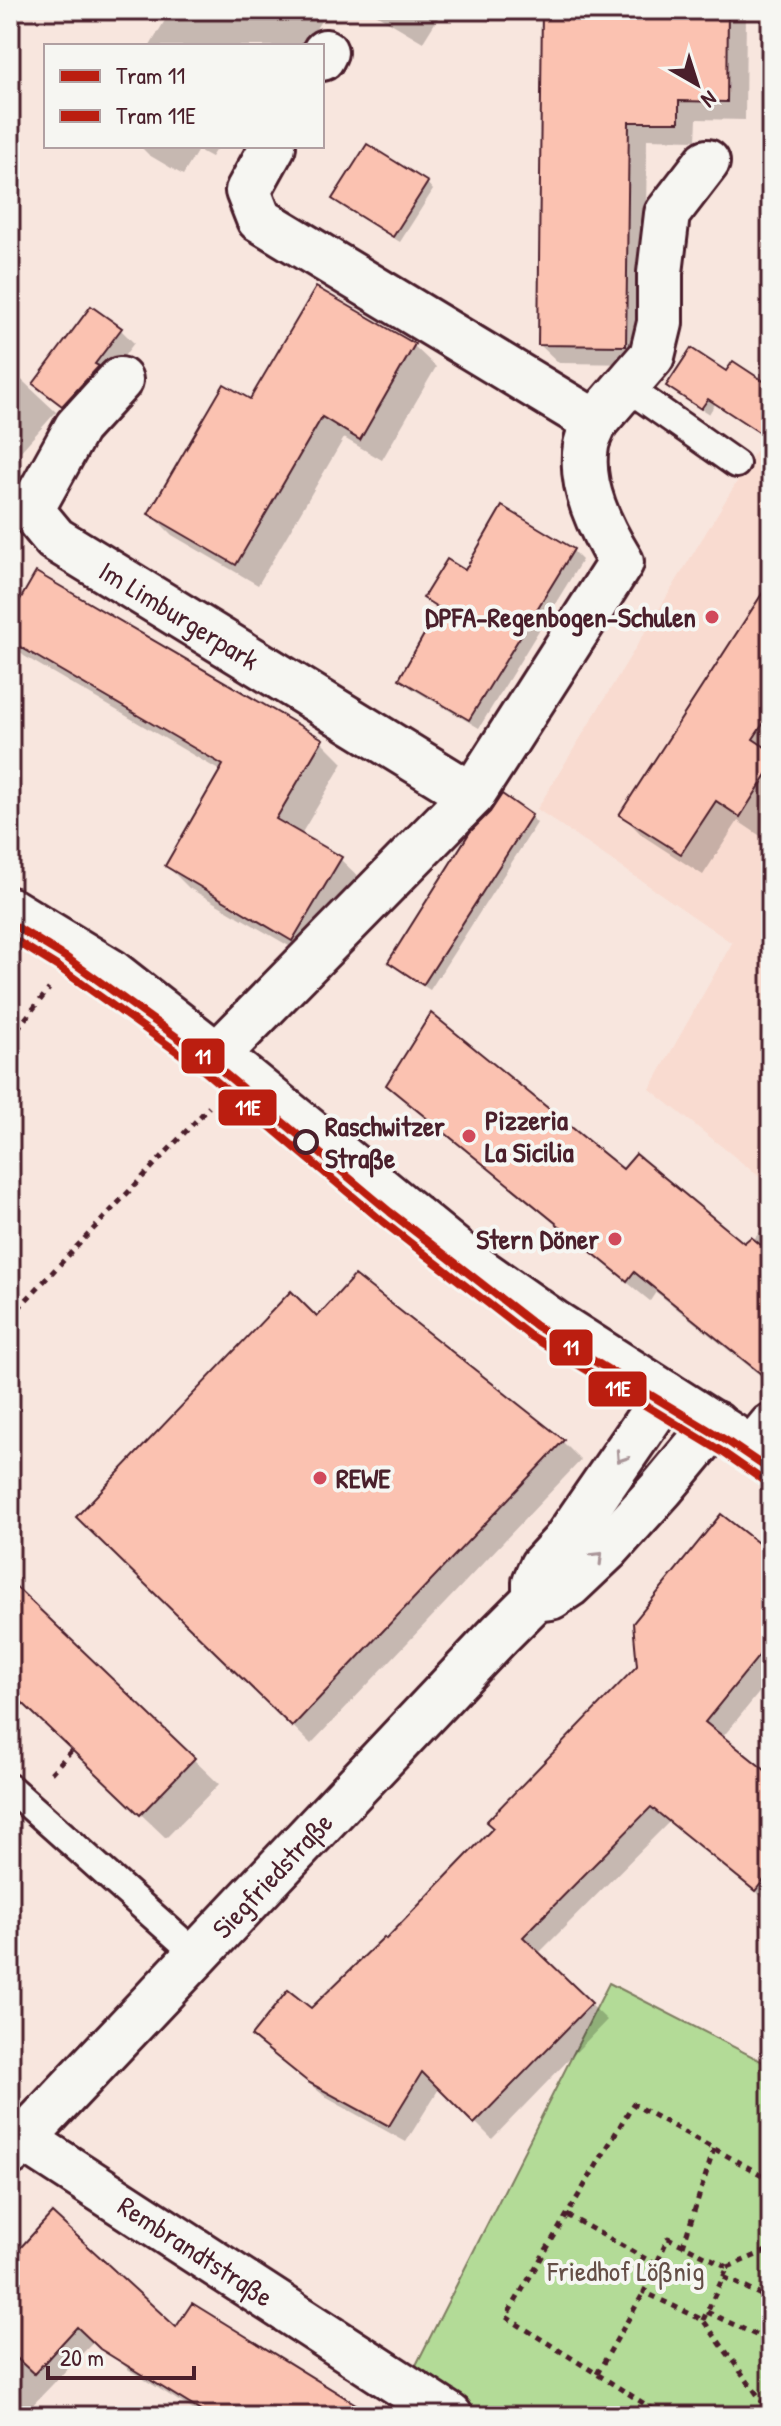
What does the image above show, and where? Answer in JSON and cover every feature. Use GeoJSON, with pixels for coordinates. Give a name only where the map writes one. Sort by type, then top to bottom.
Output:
{"type":"FeatureCollection","features":[{"type":"Feature","properties":{"kind":"street"},"geometry":{"type":"LineString","coordinates":[[272,148],[248,191],[259,219],[595,422]]}},
{"type":"Feature","properties":{"kind":"street"},"geometry":{"type":"LineString","coordinates":[[229,1065],[472,795],[621,562],[604,533],[586,476],[586,445],[595,422],[652,356],[660,323],[660,273],[667,214],[707,162]]}},
{"type":"Feature","properties":{"kind":"street","name":"Im Limburgerpark"},"geometry":{"type":"LineString","coordinates":[[120,380],[77,427],[31,510],[55,539],[472,795]]}},
{"type":"Feature","properties":{"kind":"street"},"geometry":{"type":"LineString","coordinates":[[10,910],[110,971],[479,1270],[553,1322],[715,1424],[765,1445]]}},
{"type":"Feature","properties":{"kind":"street","name":"Siegfriedstraße"},"geometry":{"type":"LineString","coordinates":[[535,1599],[535,1582],[542,1566],[564,1542],[666,1394]]}},
{"type":"Feature","properties":{"kind":"street","name":"Siegfriedstraße"},"geometry":{"type":"LineString","coordinates":[[17,2146],[535,1599],[551,1597],[569,1585],[607,1549],[715,1424]]}},
{"type":"Feature","properties":{"kind":"street","name":"Rembrandtstraße"},"geometry":{"type":"LineString","coordinates":[[17,2146],[450,2416]]}},
{"type":"Feature","properties":{"kind":"lane"},"geometry":{"type":"LineString","coordinates":[[625,386],[736,464]]}},
{"type":"Feature","properties":{"kind":"lane"},"geometry":{"type":"LineString","coordinates":[[10,1788],[197,1955]]}},
{"type":"Feature","properties":{"kind":"path"},"geometry":{"type":"LineString","coordinates":[[10,1038],[47,992],[74,947]]}},
{"type":"Feature","properties":{"kind":"path"},"geometry":{"type":"LineString","coordinates":[[10,1317],[229,1065]]}},
{"type":"Feature","properties":{"kind":"path"},"geometry":{"type":"LineString","coordinates":[[664,2416],[506,2317],[633,2104],[771,2180]]}},
{"type":"Feature","properties":{"kind":"path"},"geometry":{"type":"LineString","coordinates":[[683,2246],[714,2149]]}},
{"type":"Feature","properties":{"kind":"path"},"geometry":{"type":"LineString","coordinates":[[567,2215],[655,2264]]}},
{"type":"Feature","properties":{"kind":"path"},"geometry":{"type":"LineString","coordinates":[[597,2374],[644,2292],[668,2238],[728,2267]]}},
{"type":"Feature","properties":{"kind":"path"},"geometry":{"type":"LineString","coordinates":[[703,2320],[728,2267],[771,2249]]}},
{"type":"Feature","properties":{"kind":"path"},"geometry":{"type":"LineString","coordinates":[[724,2277],[771,2300]]}},
{"type":"Feature","properties":{"kind":"path"},"geometry":{"type":"LineString","coordinates":[[644,2292],[703,2320],[767,2408]]}},
{"type":"Feature","properties":{"kind":"path"},"geometry":{"type":"LineString","coordinates":[[707,2312],[771,2342]]}},
{"type":"Feature","properties":{"kind":"path"},"geometry":{"type":"LineString","coordinates":[[765,2416],[771,2398]]}},
{"type":"Feature","properties":{"kind":"shaded area","name":"DPFA-Regenbogen-Schulen"},"geometry":{"type":"Polygon","coordinates":[[[771,426],[771,1186],[650,1089],[732,943],[537,809],[771,426]]]}},
{"type":"Feature","properties":{"kind":"green space","name":"Friedhof Lößnig"},"geometry":{"type":"Polygon","coordinates":[[[609,1983],[771,2066],[771,2416],[450,2416],[405,2387],[609,1983]]]}},
{"type":"Feature","properties":{"kind":"building"},"geometry":{"type":"Polygon","coordinates":[[[542,10],[728,10],[727,102],[679,101],[679,122],[629,122],[626,346],[538,345],[542,10]]]}},
{"type":"Feature","properties":{"kind":"building"},"geometry":{"type":"Polygon","coordinates":[[[367,144],[428,182],[393,237],[332,199],[367,144]]]}},
{"type":"Feature","properties":{"kind":"building"},"geometry":{"type":"Polygon","coordinates":[[[316,287],[415,344],[360,440],[322,417],[236,565],[148,514],[224,384],[250,399],[316,287]]]}},
{"type":"Feature","properties":{"kind":"building"},"geometry":{"type":"Polygon","coordinates":[[[91,306],[122,328],[95,364],[99,366],[62,406],[33,384],[91,306]]]}},
{"type":"Feature","properties":{"kind":"building"},"geometry":{"type":"Polygon","coordinates":[[[691,348],[726,371],[733,361],[771,386],[771,440],[708,399],[701,409],[666,386],[691,348]]]}},
{"type":"Feature","properties":{"kind":"building"},"geometry":{"type":"Polygon","coordinates":[[[502,506],[574,549],[469,720],[399,679],[439,608],[423,598],[447,559],[465,570],[502,506]]]}},
{"type":"Feature","properties":{"kind":"building"},"geometry":{"type":"Polygon","coordinates":[[[36,572],[323,739],[276,819],[342,857],[292,941],[165,866],[223,765],[10,641],[10,617],[36,572]]]}},
{"type":"Feature","properties":{"kind":"building"},"geometry":{"type":"Polygon","coordinates":[[[771,580],[771,712],[753,739],[771,751],[771,768],[740,817],[716,801],[681,854],[619,815],[771,580]]]}},
{"type":"Feature","properties":{"kind":"building"},"geometry":{"type":"Polygon","coordinates":[[[502,794],[532,815],[423,985],[388,962],[470,832],[490,812],[502,794]]]}},
{"type":"Feature","properties":{"kind":"building"},"geometry":{"type":"Polygon","coordinates":[[[431,1013],[623,1169],[636,1154],[744,1243],[751,1237],[771,1253],[771,1382],[634,1272],[627,1281],[386,1085],[431,1013]]]}},
{"type":"Feature","properties":{"kind":"building","name":"REWE"},"geometry":{"type":"Polygon","coordinates":[[[355,1275],[564,1440],[292,1727],[76,1517],[291,1291],[317,1317],[355,1275]]]}},
{"type":"Feature","properties":{"kind":"building"},"geometry":{"type":"Polygon","coordinates":[[[721,1514],[771,1553],[771,1641],[705,1722],[771,1775],[771,1871],[755,1891],[651,1807],[523,1937],[592,2003],[474,2124],[422,2072],[389,2126],[308,2082],[251,2036],[288,1990],[311,2008],[384,1937],[386,1939],[493,1828],[486,1822],[637,1666],[633,1623],[721,1514]]]}},
{"type":"Feature","properties":{"kind":"building"},"geometry":{"type":"Polygon","coordinates":[[[10,1581],[195,1758],[140,1815],[10,1691],[10,1581]]]}},
{"type":"Feature","properties":{"kind":"building"},"geometry":{"type":"Polygon","coordinates":[[[52,2213],[176,2327],[192,2303],[375,2416],[209,2416],[100,2349],[77,2327],[34,2374],[10,2352],[10,2259],[52,2213]]]}},
{"type":"Feature","properties":{"kind":"tram line","name":"11"},"geometry":{"type":"LineString","coordinates":[[10,923],[67,958],[210,1061],[390,1212],[536,1326],[727,1441],[771,1471]]}},
{"type":"Feature","properties":{"kind":"tram line","name":"11E"},"geometry":{"type":"LineString","coordinates":[[10,937],[60,968],[203,1070],[382,1221],[529,1335],[721,1451],[764,1481]]}},
{"type":"Feature","properties":{"kind":"place","name":"DPFA-Regenbogen-Schulen"},"geometry":{"type":"Point","coordinates":[712,617]}},
{"type":"Feature","properties":{"kind":"place","name":"Pizzeria La Sicilia"},"geometry":{"type":"Point","coordinates":[469,1136]}},
{"type":"Feature","properties":{"kind":"place","name":"Raschwitzer Straße"},"geometry":{"type":"Point","coordinates":[306,1142]}},
{"type":"Feature","properties":{"kind":"place","name":"Stern Döner"},"geometry":{"type":"Point","coordinates":[615,1239]}},
{"type":"Feature","properties":{"kind":"place","name":"REWE"},"geometry":{"type":"Point","coordinates":[320,1478]}}]}
